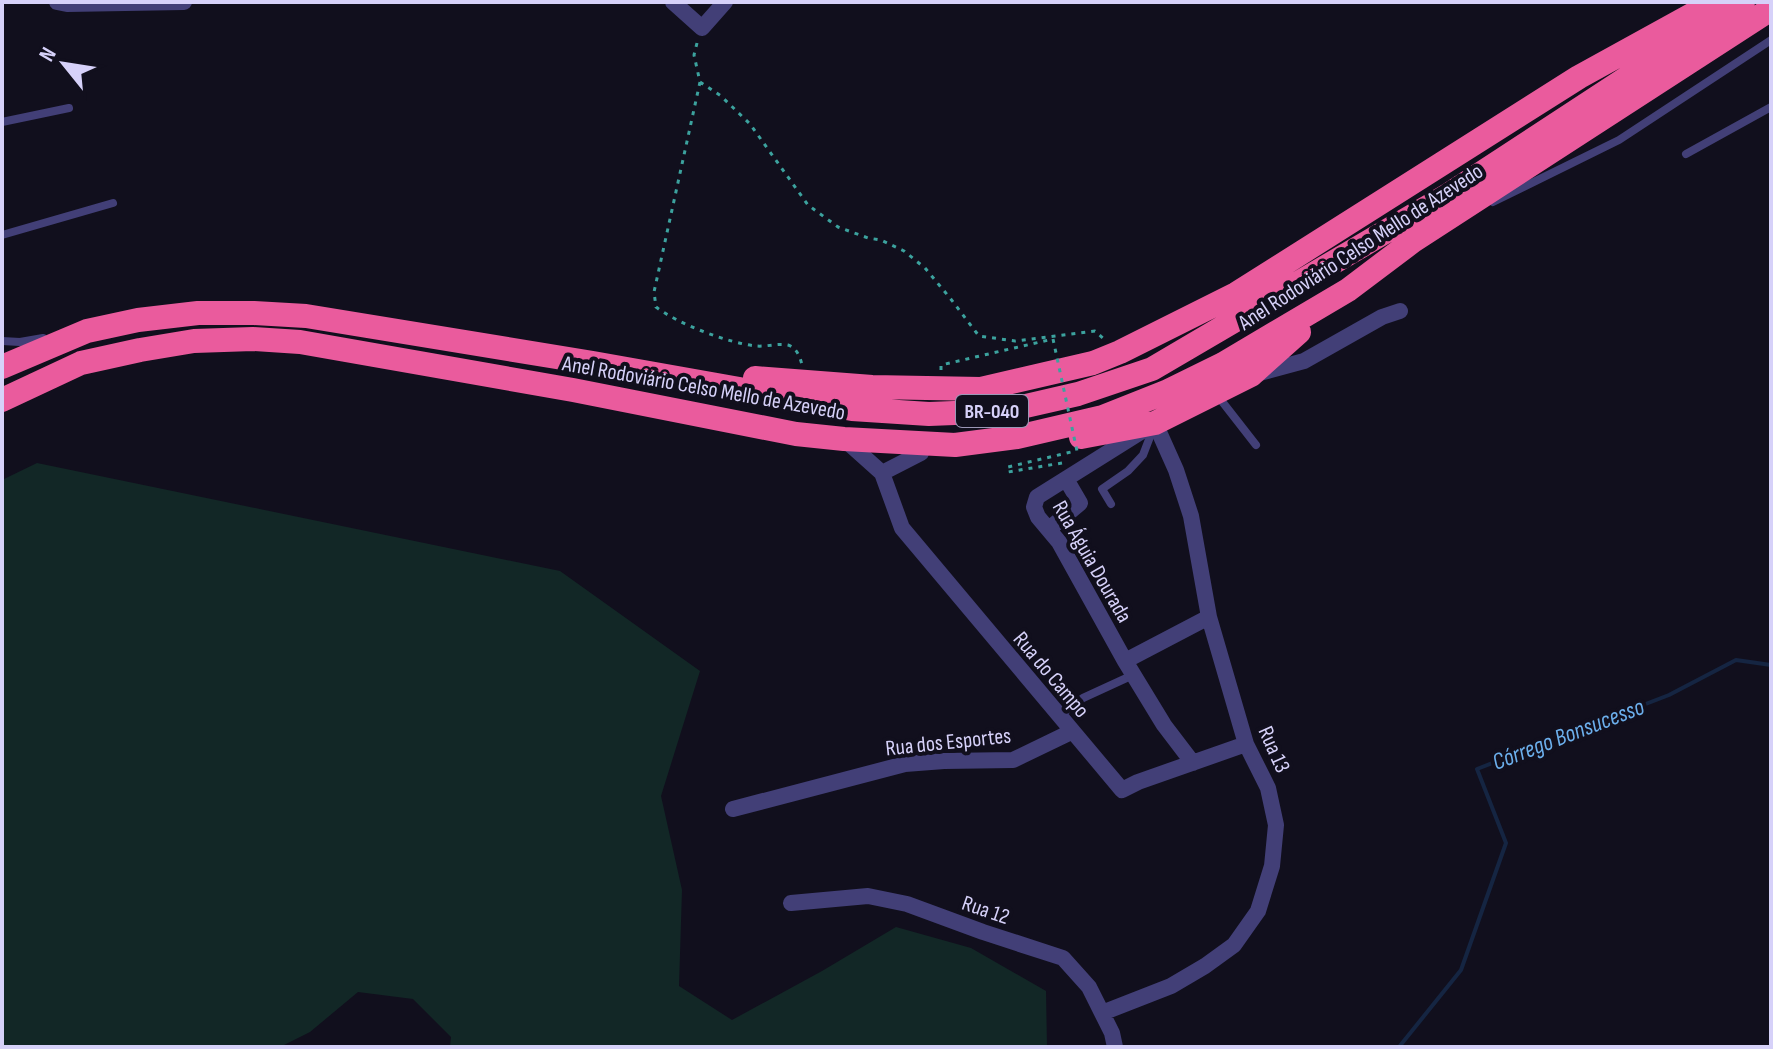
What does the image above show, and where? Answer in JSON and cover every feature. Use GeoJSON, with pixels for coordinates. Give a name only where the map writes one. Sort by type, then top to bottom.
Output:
{"type":"FeatureCollection","features":[{"type":"Feature","properties":{"kind":"highway"},"geometry":{"type":"LineString","coordinates":[[593,363],[635,361],[751,378],[872,387],[981,389],[1053,366],[1093,363],[1236,294],[1579,77],[1718,2]]}},
{"type":"Feature","properties":{"kind":"highway","name":"Anel Rodoviário Celso Mello de Azevedo"},"geometry":{"type":"LineString","coordinates":[[2,367],[87,331],[138,320],[198,313],[254,313],[306,316],[852,409],[929,414],[1004,411],[1078,394],[1152,369],[1448,195],[1743,2]]}},
{"type":"Feature","properties":{"kind":"highway","name":"Anel Rodoviário Celso Mello de Azevedo"},"geometry":{"type":"LineString","coordinates":[[2,400],[81,363],[194,341],[253,339],[300,342],[573,390],[796,434],[955,445],[1017,437],[1103,417],[1166,392],[1223,364],[1348,290],[1413,241],[1771,9]]}},
{"type":"Feature","properties":{"kind":"highway"},"geometry":{"type":"LineString","coordinates":[[882,441],[921,453],[971,457],[1155,423],[1251,375],[1348,290]]}},
{"type":"Feature","properties":{"kind":"street"},"geometry":{"type":"LineString","coordinates":[[57,2],[184,2]]}},
{"type":"Feature","properties":{"kind":"street"},"geometry":{"type":"LineString","coordinates":[[673,2],[702,28],[725,2]]}},
{"type":"Feature","properties":{"kind":"street"},"geometry":{"type":"LineString","coordinates":[[1251,375],[1304,361],[1382,317],[1400,311]]}},
{"type":"Feature","properties":{"kind":"street","name":"Rua Águia Dourada"},"geometry":{"type":"LineString","coordinates":[[1155,423],[1037,497],[1034,507],[1038,517],[1059,542],[1164,725],[1193,763]]}},
{"type":"Feature","properties":{"kind":"street","name":"Rua 13"},"geometry":{"type":"LineString","coordinates":[[1102,1013],[1171,986],[1234,945],[1258,911],[1272,866],[1276,825],[1268,788],[1246,744],[1209,617],[1191,516],[1176,470],[1155,423]]}},
{"type":"Feature","properties":{"kind":"street","name":"Rua do Campo"},"geometry":{"type":"LineString","coordinates":[[844,439],[882,473],[902,528],[1122,790],[1246,744]]}},
{"type":"Feature","properties":{"kind":"street"},"geometry":{"type":"LineString","coordinates":[[882,473],[921,453]]}},
{"type":"Feature","properties":{"kind":"street"},"geometry":{"type":"LineString","coordinates":[[1049,529],[1080,503],[1066,479]]}},
{"type":"Feature","properties":{"kind":"street"},"geometry":{"type":"LineString","coordinates":[[1129,668],[1209,617]]}},
{"type":"Feature","properties":{"kind":"street","name":"Rua dos Esportes"},"geometry":{"type":"LineString","coordinates":[[733,809],[905,764],[1013,760],[1071,732]]}},
{"type":"Feature","properties":{"kind":"street","name":"Rua 12"},"geometry":{"type":"LineString","coordinates":[[791,903],[868,896],[907,904],[1063,958],[1089,987],[1113,1040]]}},
{"type":"Feature","properties":{"kind":"street"},"geometry":{"type":"LineString","coordinates":[[1113,1040],[1127,1047]]}},
{"type":"Feature","properties":{"kind":"lane"},"geometry":{"type":"LineString","coordinates":[[1413,241],[1619,140],[1771,40]]}},
{"type":"Feature","properties":{"kind":"lane"},"geometry":{"type":"LineString","coordinates":[[1686,154],[1771,107]]}},
{"type":"Feature","properties":{"kind":"lane"},"geometry":{"type":"LineString","coordinates":[[2,122],[69,108]]}},
{"type":"Feature","properties":{"kind":"lane"},"geometry":{"type":"LineString","coordinates":[[2,235],[113,203]]}},
{"type":"Feature","properties":{"kind":"lane"},"geometry":{"type":"LineString","coordinates":[[2,348],[138,320]]}},
{"type":"Feature","properties":{"kind":"lane"},"geometry":{"type":"LineString","coordinates":[[2,341],[20,342]]}},
{"type":"Feature","properties":{"kind":"lane"},"geometry":{"type":"LineString","coordinates":[[1215,393],[1256,445]]}},
{"type":"Feature","properties":{"kind":"lane"},"geometry":{"type":"LineString","coordinates":[[1111,504],[1102,489],[1128,471],[1143,455],[1155,423]]}},
{"type":"Feature","properties":{"kind":"lane"},"geometry":{"type":"LineString","coordinates":[[1059,717],[1129,668]]}},
{"type":"Feature","properties":{"kind":"path"},"geometry":{"type":"LineString","coordinates":[[702,28],[694,55],[700,82],[654,292],[656,307],[669,317],[722,337],[756,346],[788,345],[799,354],[804,372],[802,381]]}},
{"type":"Feature","properties":{"kind":"path"},"geometry":{"type":"LineString","coordinates":[[700,82],[721,96],[750,124],[808,205],[838,227],[881,240],[904,251],[925,268],[979,336],[1015,341],[1095,331],[1120,352]]}},
{"type":"Feature","properties":{"kind":"path"},"geometry":{"type":"LineString","coordinates":[[941,373],[941,365],[1053,339],[1077,451],[1008,467],[1008,472],[1077,460],[1088,465]]}},
{"type":"Feature","properties":{"kind":"path"},"geometry":{"type":"LineString","coordinates":[[1023,340],[1023,346]]}},
{"type":"Feature","properties":{"kind":"green space"},"geometry":{"type":"Polygon","coordinates":[[[37,463],[560,571],[700,671],[661,796],[682,890],[679,986],[732,1020],[896,927],[971,948],[1046,991],[1047,1047],[450,1047],[451,1037],[413,999],[358,992],[310,1032],[280,1047],[2,1047],[2,480],[37,463]]]}},
{"type":"Feature","properties":{"kind":"waterway","name":"Córrego Bonsucesso"},"geometry":{"type":"LineString","coordinates":[[1399,1047],[1461,970],[1506,843],[1477,769],[1669,695],[1736,660],[1771,665]]}}]}
